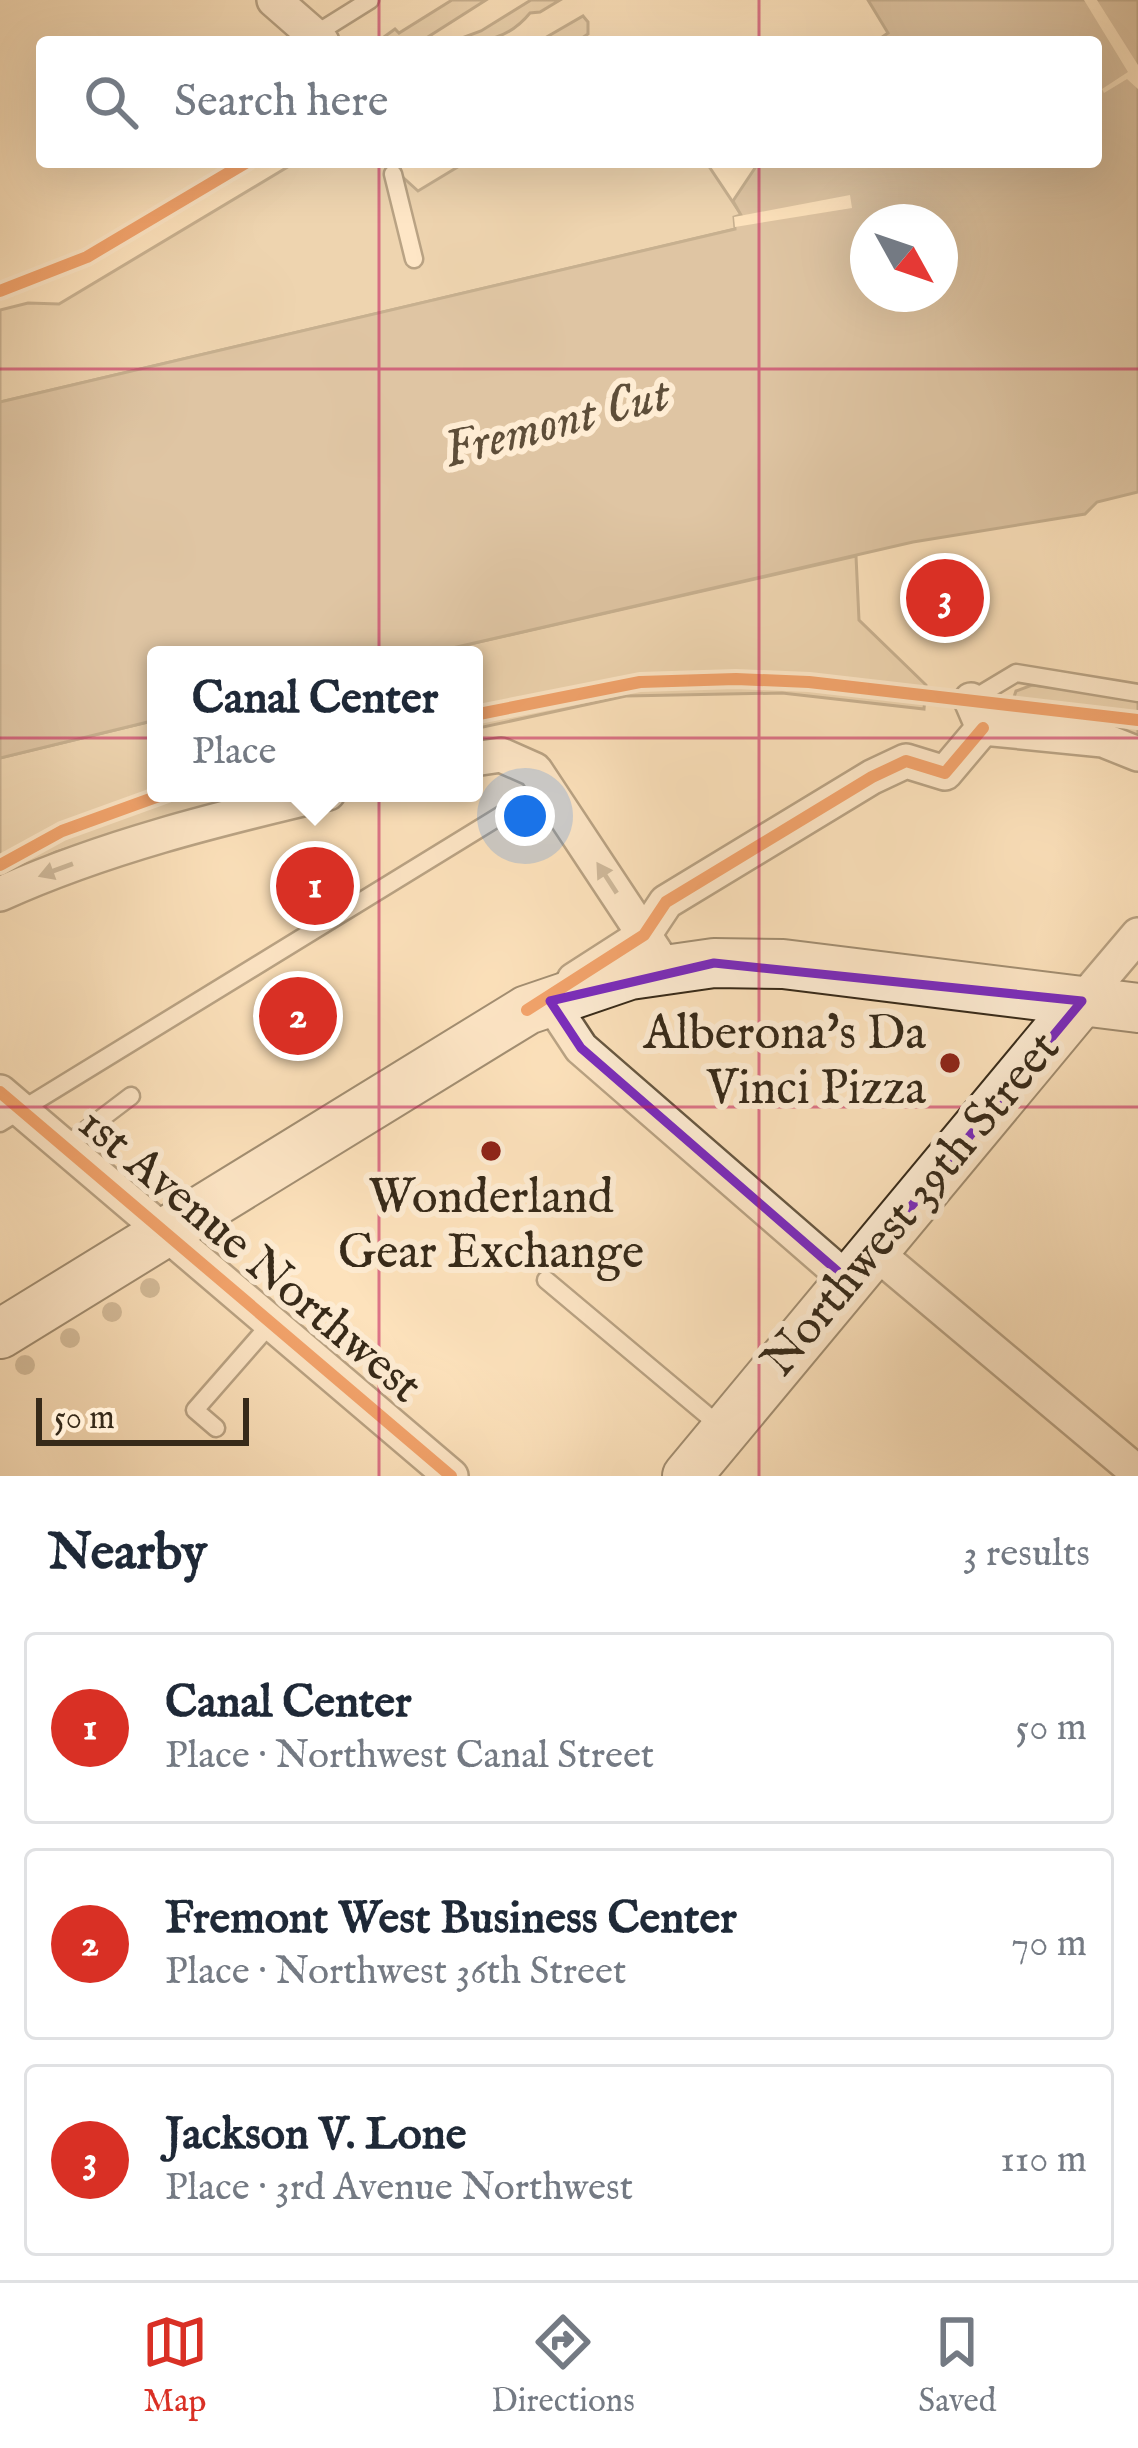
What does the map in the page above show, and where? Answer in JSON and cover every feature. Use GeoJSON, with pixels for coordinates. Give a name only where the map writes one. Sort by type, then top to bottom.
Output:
{"type":"FeatureCollection","features":[{"type":"Feature","properties":{"kind":"main road"},"geometry":{"type":"LineString","coordinates":[[0,1334],[538,1006],[629,975],[656,952],[714,963],[783,964],[1138,1008]]}},
{"type":"Feature","properties":{"kind":"main road","name":"Northwest 39th Street"},"geometry":{"type":"LineString","coordinates":[[687,1476],[1082,1001]]}},
{"type":"Feature","properties":{"kind":"street"},"geometry":{"type":"LineString","coordinates":[[274,0],[316,36]]}},
{"type":"Feature","properties":{"kind":"street"},"geometry":{"type":"LineString","coordinates":[[656,952],[666,902],[906,761],[945,772],[977,714],[1103,740],[1138,754]]}},
{"type":"Feature","properties":{"kind":"street"},"geometry":{"type":"LineString","coordinates":[[483,757],[525,763],[549,786],[656,952]]}},
{"type":"Feature","properties":{"kind":"street"},"geometry":{"type":"LineString","coordinates":[[0,894],[53,870],[295,802]]}},
{"type":"Feature","properties":{"kind":"street","name":"Northwest 39th Street"},"geometry":{"type":"LineString","coordinates":[[1082,1001],[1138,934]]}},
{"type":"Feature","properties":{"kind":"street"},"geometry":{"type":"LineString","coordinates":[[538,1006],[581,1048],[1132,1469]]}},
{"type":"Feature","properties":{"kind":"street","name":"1st Avenue Northwest"},"geometry":{"type":"LineString","coordinates":[[7,1108],[64,1146],[167,1231],[451,1476]]}},
{"type":"Feature","properties":{"kind":"lane"},"geometry":{"type":"LineString","coordinates":[[321,36],[370,0]]}},
{"type":"Feature","properties":{"kind":"lane"},"geometry":{"type":"LineString","coordinates":[[393,174],[414,259]]}},
{"type":"Feature","properties":{"kind":"lane"},"geometry":{"type":"LineString","coordinates":[[977,714],[1016,673],[1138,693]]}},
{"type":"Feature","properties":{"kind":"lane"},"geometry":{"type":"LineString","coordinates":[[7,1108],[549,786]]}},
{"type":"Feature","properties":{"kind":"lane"},"geometry":{"type":"LineString","coordinates":[[64,1146],[130,1096]]}},
{"type":"Feature","properties":{"kind":"lane"},"geometry":{"type":"LineString","coordinates":[[546,1280],[725,1430]]}},
{"type":"Feature","properties":{"kind":"lane"},"geometry":{"type":"LineString","coordinates":[[217,1428],[195,1410],[272,1322]]}},
{"type":"Feature","properties":{"kind":"highlighted area"},"geometry":{"type":"Polygon","coordinates":[[[714,963],[1082,1001],[849,1281],[581,1048],[550,1001],[714,963]]]}},
{"type":"Feature","properties":{"kind":"shaded area"},"geometry":{"type":"Polygon","coordinates":[[[452,0],[486,0],[429,36],[385,36],[395,29],[399,33],[452,0]]]}},
{"type":"Feature","properties":{"kind":"shaded area"},"geometry":{"type":"Polygon","coordinates":[[[531,0],[560,0],[530,13],[504,34],[467,36],[531,0]]]}},
{"type":"Feature","properties":{"kind":"shaded area"},"geometry":{"type":"Polygon","coordinates":[[[583,16],[588,22],[585,36],[548,36],[583,16]]]}},
{"type":"Feature","properties":{"kind":"shaded area"},"geometry":{"type":"Polygon","coordinates":[[[286,168],[393,168],[418,191],[456,168],[710,168],[742,216],[736,229],[0,402],[0,310],[28,303],[59,304],[286,168]]]}},
{"type":"Feature","properties":{"kind":"shaded area"},"geometry":{"type":"Polygon","coordinates":[[[856,556],[859,620],[926,685],[924,709],[782,693],[626,696],[483,727],[483,646],[461,646],[856,556]]]}},
{"type":"Feature","properties":{"kind":"shaded area"},"geometry":{"type":"Polygon","coordinates":[[[1032,685],[1138,698],[1138,736],[1020,720],[1011,706],[1016,691],[1032,685]]]}},
{"type":"Feature","properties":{"kind":"shaded area"},"geometry":{"type":"Polygon","coordinates":[[[147,722],[147,802],[226,802],[56,852],[0,879],[0,758],[147,722]]]}},
{"type":"Feature","properties":{"kind":"water","name":"Fremont Cut"},"geometry":{"type":"Polygon","coordinates":[[[868,0],[1138,0],[1138,492],[1097,502],[1085,514],[913,542],[461,646],[147,646],[147,722],[0,758],[0,402],[735,229],[734,217],[741,215],[733,201],[755,168],[1102,168],[1102,36],[884,36],[888,33],[868,0]]]}},
{"type":"Feature","properties":{"kind":"pier"},"geometry":{"type":"Polygon","coordinates":[[[1084,0],[1097,0],[1138,65],[1138,89],[1127,79],[1104,93],[1102,89],[1128,72],[1084,0]]]}},
{"type":"Feature","properties":{"kind":"pier"},"geometry":{"type":"Polygon","coordinates":[[[850,195],[851,204],[850,208],[735,227],[734,217],[850,195]]]}},
{"type":"Feature","properties":{"kind":"cycle path"},"geometry":{"type":"LineString","coordinates":[[0,291],[87,257],[237,168]]}},
{"type":"Feature","properties":{"kind":"cycle path"},"geometry":{"type":"LineString","coordinates":[[483,713],[640,682],[736,679],[809,682],[1138,720]]}},
{"type":"Feature","properties":{"kind":"cycle path"},"geometry":{"type":"LineString","coordinates":[[527,1010],[644,935],[666,902],[906,761],[945,773],[983,728]]}},
{"type":"Feature","properties":{"kind":"cycle path"},"geometry":{"type":"LineString","coordinates":[[0,865],[62,831],[147,800]]}},
{"type":"Feature","properties":{"kind":"cycle path"},"geometry":{"type":"LineString","coordinates":[[0,1092],[451,1476]]}},
{"type":"Feature","properties":{"kind":"place","name":"Jackson V. Lone"},"geometry":{"type":"Point","coordinates":[945,598]}},
{"type":"Feature","properties":{"kind":"place","name":"Canal Center"},"geometry":{"type":"Point","coordinates":[315,886]}},
{"type":"Feature","properties":{"kind":"place","name":"Fremont West Business Center"},"geometry":{"type":"Point","coordinates":[298,1016]}},
{"type":"Feature","properties":{"kind":"place","name":"Alberona's Da Vinci Pizza"},"geometry":{"type":"Point","coordinates":[950,1063]}},
{"type":"Feature","properties":{"kind":"place","name":"Wonderland Gear Exchange"},"geometry":{"type":"Point","coordinates":[491,1151]}}]}
